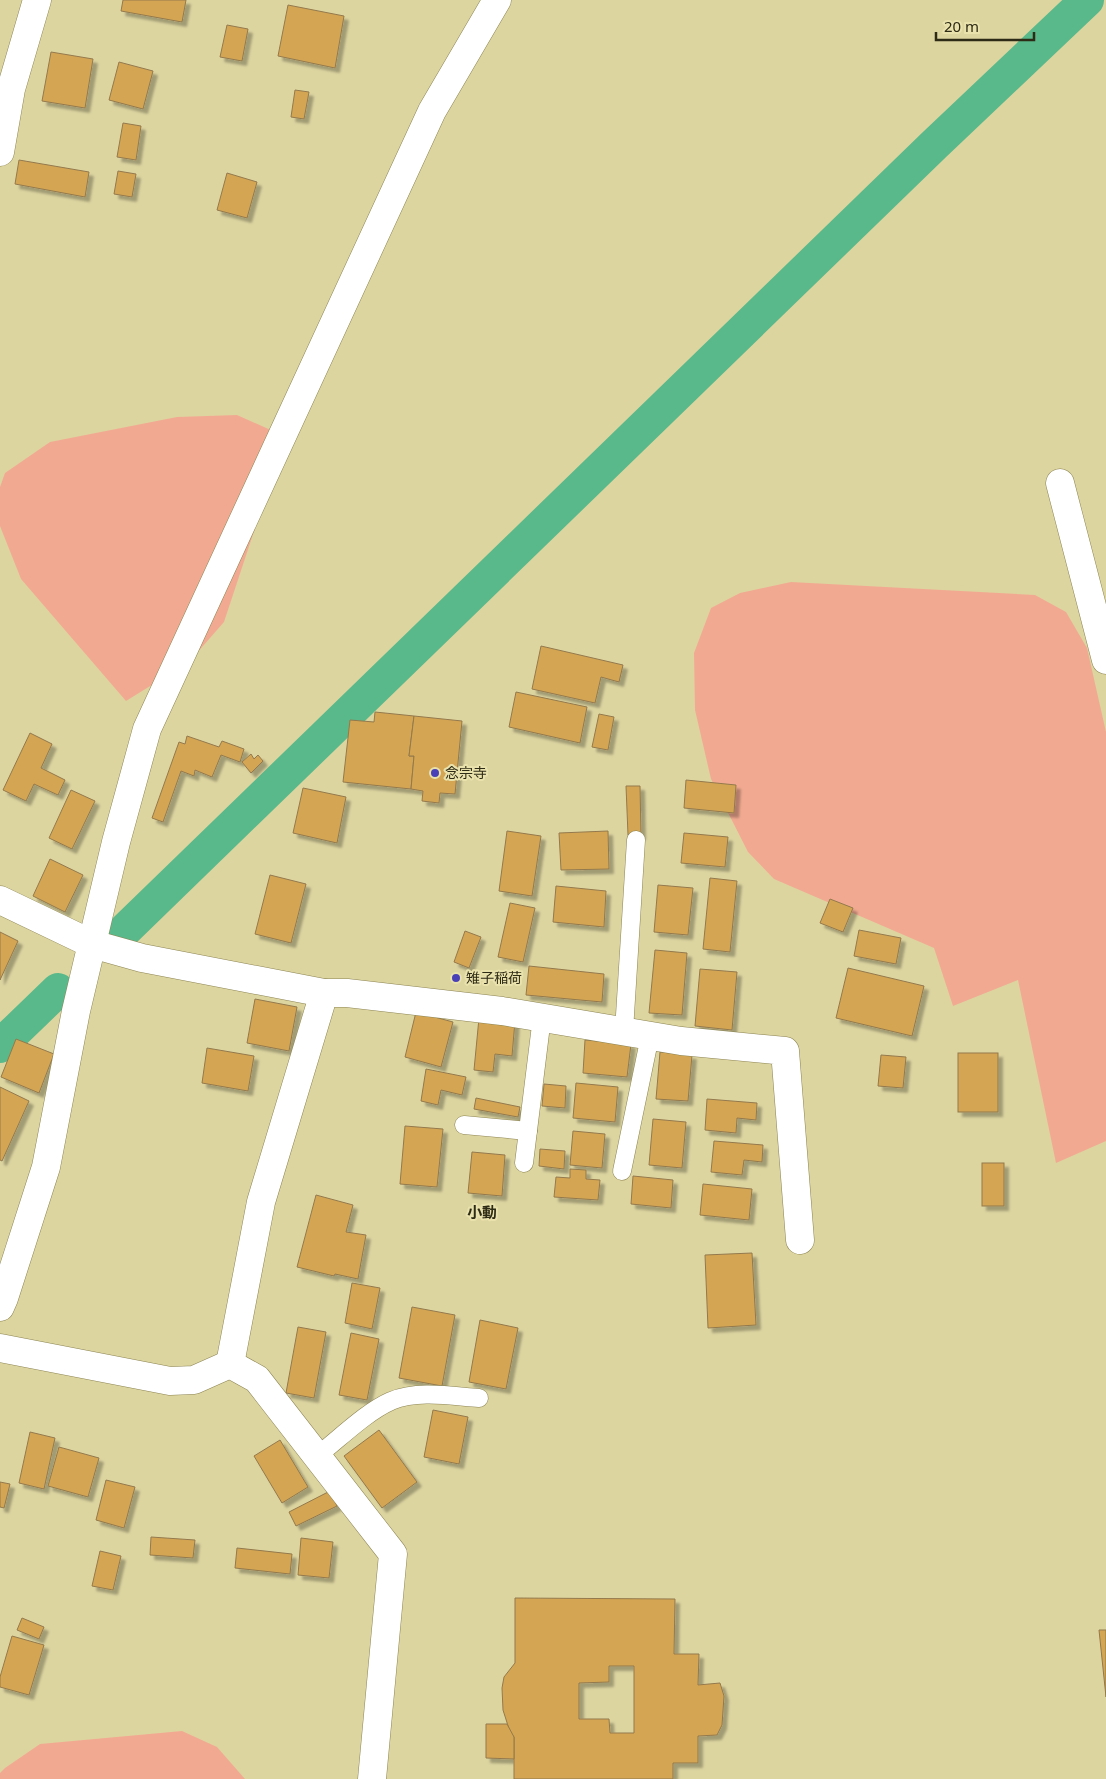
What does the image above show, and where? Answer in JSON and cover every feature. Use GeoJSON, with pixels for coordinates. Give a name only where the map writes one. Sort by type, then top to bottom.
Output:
{"type":"FeatureCollection","features":[{"type":"Feature","properties":{"kind":"street"},"geometry":{"type":"LineString","coordinates":[[0,152],[11,89],[37,0]]}},
{"type":"Feature","properties":{"kind":"street"},"geometry":{"type":"LineString","coordinates":[[0,1307],[46,1167],[76,1011],[116,842],[146,729],[432,111],[497,0]]}},
{"type":"Feature","properties":{"kind":"street"},"geometry":{"type":"LineString","coordinates":[[1060,483],[1106,660]]}},
{"type":"Feature","properties":{"kind":"street"},"geometry":{"type":"LineString","coordinates":[[0,900],[92,944],[142,958],[324,992],[502,1011],[681,1041],[785,1051],[800,1240]]}},
{"type":"Feature","properties":{"kind":"street"},"geometry":{"type":"LineString","coordinates":[[230,1364],[261,1202],[324,992]]}},
{"type":"Feature","properties":{"kind":"street"},"geometry":{"type":"LineString","coordinates":[[0,1348],[170,1381],[194,1380],[230,1364]]}},
{"type":"Feature","properties":{"kind":"street"},"geometry":{"type":"LineString","coordinates":[[230,1364],[257,1379],[394,1554],[372,1779]]}},
{"type":"Feature","properties":{"kind":"lane"},"geometry":{"type":"LineString","coordinates":[[624,1031],[636,840]]}},
{"type":"Feature","properties":{"kind":"lane"},"geometry":{"type":"LineString","coordinates":[[524,1163],[542,1017]]}},
{"type":"Feature","properties":{"kind":"lane"},"geometry":{"type":"LineString","coordinates":[[622,1171],[650,1036]]}},
{"type":"Feature","properties":{"kind":"lane"},"geometry":{"type":"LineString","coordinates":[[464,1125],[528,1131]]}},
{"type":"Feature","properties":{"kind":"lane"},"geometry":{"type":"LineString","coordinates":[[317,1456],[377,1408],[393,1400],[430,1395],[479,1398]]}},
{"type":"Feature","properties":{"kind":"shaded area"},"geometry":{"type":"Polygon","coordinates":[[[237,415],[273,431],[262,507],[224,622],[189,662],[126,701],[21,579],[0,526],[0,487],[5,473],[50,442],[177,417],[237,415]]]}},
{"type":"Feature","properties":{"kind":"shaded area"},"geometry":{"type":"Polygon","coordinates":[[[791,582],[1035,595],[1066,612],[1087,648],[1106,732],[1106,1141],[1056,1163],[1018,980],[953,1006],[934,948],[774,879],[748,852],[711,779],[695,710],[694,653],[711,608],[740,593],[791,582]]]}},
{"type":"Feature","properties":{"kind":"shaded area"},"geometry":{"type":"Polygon","coordinates":[[[182,1731],[217,1747],[245,1779],[0,1779],[0,1773],[5,1768],[40,1744],[182,1731]]]}},
{"type":"Feature","properties":{"kind":"building"},"geometry":{"type":"Polygon","coordinates":[[[123,0],[186,0],[182,22],[121,11],[123,0]]]}},
{"type":"Feature","properties":{"kind":"building"},"geometry":{"type":"Polygon","coordinates":[[[288,5],[344,16],[335,68],[278,56],[288,5]]]}},
{"type":"Feature","properties":{"kind":"building"},"geometry":{"type":"Polygon","coordinates":[[[227,25],[248,29],[242,61],[220,57],[227,25]]]}},
{"type":"Feature","properties":{"kind":"building"},"geometry":{"type":"Polygon","coordinates":[[[51,52],[93,59],[85,108],[42,101],[51,52]]]}},
{"type":"Feature","properties":{"kind":"building"},"geometry":{"type":"Polygon","coordinates":[[[119,62],[153,71],[143,109],[109,100],[119,62]]]}},
{"type":"Feature","properties":{"kind":"building"},"geometry":{"type":"Polygon","coordinates":[[[295,90],[309,92],[304,119],[291,117],[295,90]]]}},
{"type":"Feature","properties":{"kind":"building"},"geometry":{"type":"Polygon","coordinates":[[[123,123],[141,126],[136,160],[117,157],[123,123]]]}},
{"type":"Feature","properties":{"kind":"building"},"geometry":{"type":"Polygon","coordinates":[[[19,160],[89,172],[85,197],[15,184],[19,160]]]}},
{"type":"Feature","properties":{"kind":"building"},"geometry":{"type":"Polygon","coordinates":[[[118,171],[136,174],[132,197],[114,194],[118,171]]]}},
{"type":"Feature","properties":{"kind":"building"},"geometry":{"type":"Polygon","coordinates":[[[227,173],[257,182],[247,218],[217,210],[227,173]]]}},
{"type":"Feature","properties":{"kind":"building"},"geometry":{"type":"Polygon","coordinates":[[[541,646],[623,665],[619,682],[601,677],[595,703],[532,689],[541,646]]]}},
{"type":"Feature","properties":{"kind":"building"},"geometry":{"type":"Polygon","coordinates":[[[516,692],[587,707],[580,743],[509,727],[516,692]]]}},
{"type":"Feature","properties":{"kind":"building"},"geometry":{"type":"Polygon","coordinates":[[[375,712],[414,716],[409,756],[414,756],[411,789],[343,782],[350,720],[374,722],[375,712]]]}},
{"type":"Feature","properties":{"kind":"building"},"geometry":{"type":"Polygon","coordinates":[[[599,714],[614,717],[608,750],[592,747],[599,714]]]}},
{"type":"Feature","properties":{"kind":"building","name":"念宗寺"},"geometry":{"type":"Polygon","coordinates":[[[414,716],[462,721],[455,794],[440,793],[439,803],[422,801],[423,791],[411,789],[414,756],[409,756],[414,716]]]}},
{"type":"Feature","properties":{"kind":"building"},"geometry":{"type":"Polygon","coordinates":[[[30,733],[52,744],[41,768],[65,780],[58,795],[34,784],[26,801],[3,790],[30,733]]]}},
{"type":"Feature","properties":{"kind":"building"},"geometry":{"type":"Polygon","coordinates":[[[187,736],[219,747],[222,741],[244,749],[240,762],[221,755],[212,777],[195,770],[194,776],[181,771],[163,822],[152,818],[179,742],[185,744],[187,736]]]}},
{"type":"Feature","properties":{"kind":"building"},"geometry":{"type":"Polygon","coordinates":[[[251,754],[254,759],[258,755],[263,761],[251,773],[242,762],[251,754]]]}},
{"type":"Feature","properties":{"kind":"building"},"geometry":{"type":"Polygon","coordinates":[[[686,780],[736,785],[734,813],[684,808],[686,780]]]}},
{"type":"Feature","properties":{"kind":"building"},"geometry":{"type":"Polygon","coordinates":[[[626,786],[640,786],[641,835],[628,835],[626,786]]]}},
{"type":"Feature","properties":{"kind":"building"},"geometry":{"type":"Polygon","coordinates":[[[303,788],[346,797],[337,843],[293,833],[303,788]]]}},
{"type":"Feature","properties":{"kind":"building"},"geometry":{"type":"Polygon","coordinates":[[[71,790],[95,801],[72,849],[49,838],[71,790]]]}},
{"type":"Feature","properties":{"kind":"building"},"geometry":{"type":"Polygon","coordinates":[[[507,831],[541,836],[532,896],[499,891],[507,831]]]}},
{"type":"Feature","properties":{"kind":"building"},"geometry":{"type":"Polygon","coordinates":[[[608,831],[609,869],[561,870],[559,833],[608,831]]]}},
{"type":"Feature","properties":{"kind":"building"},"geometry":{"type":"Polygon","coordinates":[[[684,833],[728,837],[725,867],[681,863],[684,833]]]}},
{"type":"Feature","properties":{"kind":"building"},"geometry":{"type":"Polygon","coordinates":[[[50,859],[83,875],[65,912],[33,896],[50,859]]]}},
{"type":"Feature","properties":{"kind":"building"},"geometry":{"type":"Polygon","coordinates":[[[270,875],[306,884],[291,943],[255,934],[270,875]]]}},
{"type":"Feature","properties":{"kind":"building"},"geometry":{"type":"Polygon","coordinates":[[[710,878],[737,881],[730,952],[703,949],[710,878]]]}},
{"type":"Feature","properties":{"kind":"building"},"geometry":{"type":"Polygon","coordinates":[[[658,885],[693,888],[688,935],[654,932],[658,885]]]}},
{"type":"Feature","properties":{"kind":"building"},"geometry":{"type":"Polygon","coordinates":[[[556,886],[606,891],[604,927],[553,922],[556,886]]]}},
{"type":"Feature","properties":{"kind":"building"},"geometry":{"type":"Polygon","coordinates":[[[830,899],[853,908],[843,932],[820,923],[830,899]]]}},
{"type":"Feature","properties":{"kind":"building"},"geometry":{"type":"Polygon","coordinates":[[[510,903],[535,908],[523,962],[498,957],[510,903]]]}},
{"type":"Feature","properties":{"kind":"building"},"geometry":{"type":"Polygon","coordinates":[[[859,930],[901,938],[896,964],[854,956],[859,930]]]}},
{"type":"Feature","properties":{"kind":"building"},"geometry":{"type":"Polygon","coordinates":[[[465,931],[481,937],[469,968],[454,962],[465,931]]]}},
{"type":"Feature","properties":{"kind":"building"},"geometry":{"type":"Polygon","coordinates":[[[0,932],[18,941],[0,980],[0,932]]]}},
{"type":"Feature","properties":{"kind":"building"},"geometry":{"type":"Polygon","coordinates":[[[655,950],[687,953],[682,1015],[649,1013],[655,950]]]}},
{"type":"Feature","properties":{"kind":"building"},"geometry":{"type":"Polygon","coordinates":[[[529,966],[604,974],[602,1002],[526,995],[529,966]]]}},
{"type":"Feature","properties":{"kind":"building"},"geometry":{"type":"Polygon","coordinates":[[[848,968],[924,986],[912,1036],[836,1018],[848,968]]]}},
{"type":"Feature","properties":{"kind":"building"},"geometry":{"type":"Polygon","coordinates":[[[700,969],[737,972],[732,1030],[695,1026],[700,969]]]}},
{"type":"Feature","properties":{"kind":"building"},"geometry":{"type":"Polygon","coordinates":[[[255,999],[297,1007],[289,1051],[247,1043],[255,999]]]}},
{"type":"Feature","properties":{"kind":"building"},"geometry":{"type":"Polygon","coordinates":[[[416,1012],[453,1022],[441,1067],[405,1057],[416,1012]]]}},
{"type":"Feature","properties":{"kind":"building"},"geometry":{"type":"Polygon","coordinates":[[[479,1018],[515,1021],[512,1056],[495,1054],[493,1072],[474,1070],[479,1018]]]}},
{"type":"Feature","properties":{"kind":"building"},"geometry":{"type":"Polygon","coordinates":[[[16,1039],[54,1054],[39,1093],[1,1077],[16,1039]]]}},
{"type":"Feature","properties":{"kind":"building"},"geometry":{"type":"Polygon","coordinates":[[[585,1040],[631,1044],[627,1077],[583,1073],[585,1040]]]}},
{"type":"Feature","properties":{"kind":"building"},"geometry":{"type":"Polygon","coordinates":[[[207,1048],[254,1056],[248,1091],[202,1083],[207,1048]]]}},
{"type":"Feature","properties":{"kind":"building"},"geometry":{"type":"Polygon","coordinates":[[[660,1052],[692,1055],[688,1101],[656,1099],[660,1052]]]}},
{"type":"Feature","properties":{"kind":"building"},"geometry":{"type":"Polygon","coordinates":[[[958,1053],[998,1053],[998,1112],[958,1112],[958,1053]]]}},
{"type":"Feature","properties":{"kind":"building"},"geometry":{"type":"Polygon","coordinates":[[[881,1055],[906,1057],[903,1088],[878,1086],[881,1055]]]}},
{"type":"Feature","properties":{"kind":"building"},"geometry":{"type":"Polygon","coordinates":[[[426,1069],[466,1077],[462,1095],[441,1090],[438,1105],[421,1101],[426,1069]]]}},
{"type":"Feature","properties":{"kind":"building"},"geometry":{"type":"Polygon","coordinates":[[[576,1083],[618,1087],[615,1122],[573,1118],[576,1083]]]}},
{"type":"Feature","properties":{"kind":"building"},"geometry":{"type":"Polygon","coordinates":[[[544,1084],[566,1086],[565,1108],[542,1106],[544,1084]]]}},
{"type":"Feature","properties":{"kind":"building"},"geometry":{"type":"Polygon","coordinates":[[[0,1087],[29,1101],[2,1161],[0,1160],[0,1087]]]}},
{"type":"Feature","properties":{"kind":"building"},"geometry":{"type":"Polygon","coordinates":[[[476,1098],[520,1107],[518,1117],[474,1109],[476,1098]]]}},
{"type":"Feature","properties":{"kind":"building"},"geometry":{"type":"Polygon","coordinates":[[[707,1099],[757,1103],[756,1120],[737,1118],[736,1133],[705,1130],[707,1099]]]}},
{"type":"Feature","properties":{"kind":"building"},"geometry":{"type":"Polygon","coordinates":[[[653,1119],[686,1122],[682,1168],[649,1165],[653,1119]]]}},
{"type":"Feature","properties":{"kind":"building"},"geometry":{"type":"Polygon","coordinates":[[[405,1126],[443,1129],[437,1187],[400,1184],[405,1126]]]}},
{"type":"Feature","properties":{"kind":"building"},"geometry":{"type":"Polygon","coordinates":[[[573,1131],[605,1134],[602,1168],[570,1165],[573,1131]]]}},
{"type":"Feature","properties":{"kind":"building"},"geometry":{"type":"Polygon","coordinates":[[[714,1141],[763,1145],[762,1162],[744,1160],[742,1175],[711,1172],[714,1141]]]}},
{"type":"Feature","properties":{"kind":"building"},"geometry":{"type":"Polygon","coordinates":[[[540,1149],[565,1151],[564,1169],[539,1166],[540,1149]]]}},
{"type":"Feature","properties":{"kind":"building"},"geometry":{"type":"Polygon","coordinates":[[[472,1152],[505,1155],[502,1196],[468,1193],[472,1152]]]}},
{"type":"Feature","properties":{"kind":"building"},"geometry":{"type":"Polygon","coordinates":[[[982,1163],[1004,1163],[1004,1206],[982,1206],[982,1163]]]}},
{"type":"Feature","properties":{"kind":"building"},"geometry":{"type":"Polygon","coordinates":[[[570,1169],[586,1170],[586,1179],[600,1180],[598,1200],[554,1197],[556,1177],[570,1178],[570,1169]]]}},
{"type":"Feature","properties":{"kind":"building"},"geometry":{"type":"Polygon","coordinates":[[[633,1176],[673,1180],[671,1208],[631,1204],[633,1176]]]}},
{"type":"Feature","properties":{"kind":"building"},"geometry":{"type":"Polygon","coordinates":[[[703,1184],[752,1189],[749,1220],[700,1215],[703,1184]]]}},
{"type":"Feature","properties":{"kind":"building"},"geometry":{"type":"Polygon","coordinates":[[[316,1195],[353,1205],[346,1232],[366,1235],[358,1279],[335,1274],[334,1276],[297,1267],[316,1195]]]}},
{"type":"Feature","properties":{"kind":"building"},"geometry":{"type":"Polygon","coordinates":[[[752,1253],[756,1325],[708,1328],[705,1255],[752,1253]]]}},
{"type":"Feature","properties":{"kind":"building"},"geometry":{"type":"Polygon","coordinates":[[[352,1283],[380,1288],[372,1329],[345,1323],[352,1283]]]}},
{"type":"Feature","properties":{"kind":"building"},"geometry":{"type":"Polygon","coordinates":[[[412,1307],[455,1315],[442,1386],[399,1378],[412,1307]]]}},
{"type":"Feature","properties":{"kind":"building"},"geometry":{"type":"Polygon","coordinates":[[[480,1320],[518,1328],[506,1389],[469,1382],[480,1320]]]}},
{"type":"Feature","properties":{"kind":"building"},"geometry":{"type":"Polygon","coordinates":[[[298,1327],[326,1332],[314,1398],[286,1393],[298,1327]]]}},
{"type":"Feature","properties":{"kind":"building"},"geometry":{"type":"Polygon","coordinates":[[[351,1333],[379,1339],[367,1400],[339,1395],[351,1333]]]}},
{"type":"Feature","properties":{"kind":"building"},"geometry":{"type":"Polygon","coordinates":[[[433,1410],[468,1417],[459,1464],[424,1457],[433,1410]]]}},
{"type":"Feature","properties":{"kind":"building"},"geometry":{"type":"Polygon","coordinates":[[[379,1430],[417,1482],[382,1508],[344,1456],[379,1430]]]}},
{"type":"Feature","properties":{"kind":"building"},"geometry":{"type":"Polygon","coordinates":[[[30,1432],[55,1438],[44,1489],[19,1483],[30,1432]]]}},
{"type":"Feature","properties":{"kind":"building"},"geometry":{"type":"Polygon","coordinates":[[[280,1440],[308,1487],[282,1503],[254,1456],[280,1440]]]}},
{"type":"Feature","properties":{"kind":"building"},"geometry":{"type":"Polygon","coordinates":[[[59,1447],[99,1458],[88,1497],[48,1486],[59,1447]]]}},
{"type":"Feature","properties":{"kind":"building"},"geometry":{"type":"Polygon","coordinates":[[[106,1480],[135,1487],[124,1528],[96,1520],[106,1480]]]}},
{"type":"Feature","properties":{"kind":"building"},"geometry":{"type":"Polygon","coordinates":[[[0,1482],[10,1484],[4,1508],[0,1507],[0,1482]]]}},
{"type":"Feature","properties":{"kind":"building"},"geometry":{"type":"Polygon","coordinates":[[[330,1491],[337,1506],[296,1526],[289,1512],[330,1491]]]}},
{"type":"Feature","properties":{"kind":"building"},"geometry":{"type":"Polygon","coordinates":[[[151,1537],[195,1540],[193,1558],[150,1555],[151,1537]]]}},
{"type":"Feature","properties":{"kind":"building"},"geometry":{"type":"Polygon","coordinates":[[[301,1538],[333,1542],[329,1578],[298,1575],[301,1538]]]}},
{"type":"Feature","properties":{"kind":"building"},"geometry":{"type":"Polygon","coordinates":[[[237,1548],[292,1554],[290,1574],[235,1568],[237,1548]]]}},
{"type":"Feature","properties":{"kind":"building"},"geometry":{"type":"Polygon","coordinates":[[[100,1551],[121,1556],[113,1590],[92,1586],[100,1551]]]}},
{"type":"Feature","properties":{"kind":"building"},"geometry":{"type":"Polygon","coordinates":[[[515,1598],[675,1599],[674,1654],[699,1654],[698,1685],[720,1683],[724,1696],[722,1725],[717,1735],[698,1736],[698,1763],[673,1763],[673,1779],[514,1779],[514,1737],[510,1732],[503,1710],[502,1688],[504,1677],[515,1663],[515,1598]],[[609,1666],[609,1682],[579,1683],[579,1719],[609,1719],[610,1733],[634,1733],[634,1666],[609,1666]]]}},
{"type":"Feature","properties":{"kind":"building"},"geometry":{"type":"Polygon","coordinates":[[[22,1618],[44,1627],[39,1639],[17,1630],[22,1618]]]}},
{"type":"Feature","properties":{"kind":"building"},"geometry":{"type":"Polygon","coordinates":[[[1099,1630],[1106,1630],[1106,1697],[1099,1630]]]}},
{"type":"Feature","properties":{"kind":"building"},"geometry":{"type":"Polygon","coordinates":[[[12,1636],[44,1645],[29,1695],[0,1687],[0,1677],[12,1636]]]}},
{"type":"Feature","properties":{"kind":"building"},"geometry":{"type":"Polygon","coordinates":[[[486,1724],[507,1724],[514,1737],[514,1759],[486,1758],[486,1724]]]}},
{"type":"Feature","properties":{"kind":"waterway"},"geometry":{"type":"LineString","coordinates":[[124,931],[934,145],[1087,0]]}},
{"type":"Feature","properties":{"kind":"waterway"},"geometry":{"type":"LineString","coordinates":[[0,1046],[58,990]]}},
{"type":"Feature","properties":{"kind":"place","name":"念宗寺"},"geometry":{"type":"Point","coordinates":[435,773]}},
{"type":"Feature","properties":{"kind":"place","name":"雉子稲荷"},"geometry":{"type":"Point","coordinates":[456,978]}},
{"type":"Feature","properties":{"kind":"district","name":"小動"},"geometry":{"type":"Point","coordinates":[482,1213]}}]}
